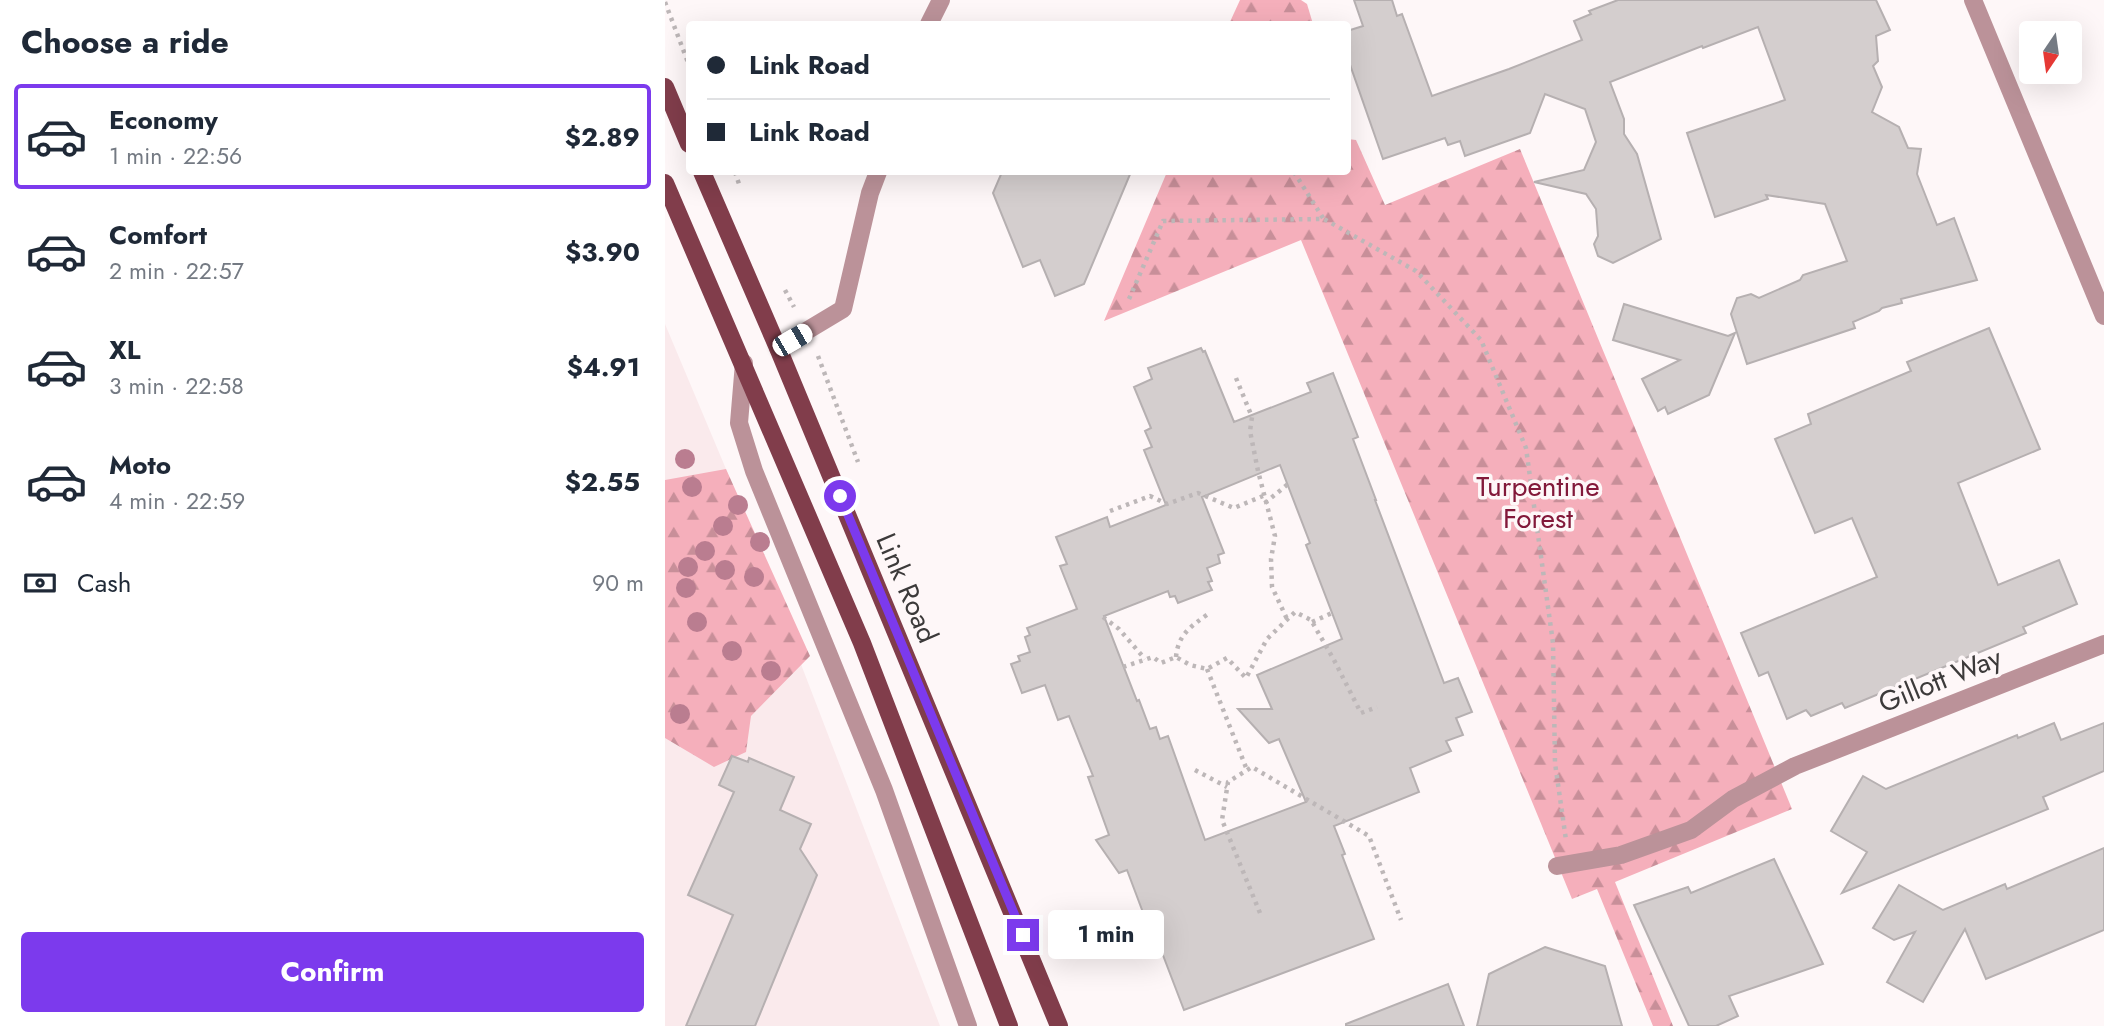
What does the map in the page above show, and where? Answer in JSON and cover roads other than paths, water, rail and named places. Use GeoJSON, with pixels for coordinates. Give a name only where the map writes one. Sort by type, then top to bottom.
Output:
{"type":"FeatureCollection","features":[{"type":"Feature","properties":{"kind":"main road"},"geometry":{"type":"LineString","coordinates":[[665,87],[686,137]]}},
{"type":"Feature","properties":{"kind":"main road","name":"Link Road"},"geometry":{"type":"LineString","coordinates":[[703,175],[778,348],[1059,1026]]}},
{"type":"Feature","properties":{"kind":"main road"},"geometry":{"type":"LineString","coordinates":[[665,183],[862,643],[1009,1026]]}},
{"type":"Feature","properties":{"kind":"street"},"geometry":{"type":"LineString","coordinates":[[930,21],[941,0]]}},
{"type":"Feature","properties":{"kind":"street"},"geometry":{"type":"LineString","coordinates":[[1973,0],[2104,316]]}},
{"type":"Feature","properties":{"kind":"street"},"geometry":{"type":"LineString","coordinates":[[778,348],[843,309],[870,193],[877,175]]}},
{"type":"Feature","properties":{"kind":"street"},"geometry":{"type":"LineString","coordinates":[[744,363],[739,423],[754,471],[884,790],[968,1026]]}},
{"type":"Feature","properties":{"kind":"street","name":"Gillott Way"},"geometry":{"type":"LineString","coordinates":[[1564,865],[1621,855],[1691,830],[1733,799],[1795,766],[2104,644]]}},
{"type":"Feature","properties":{"kind":"park label","name":"Turpentine Forest"},"geometry":{"type":"Point","coordinates":[1538,502]}}]}
